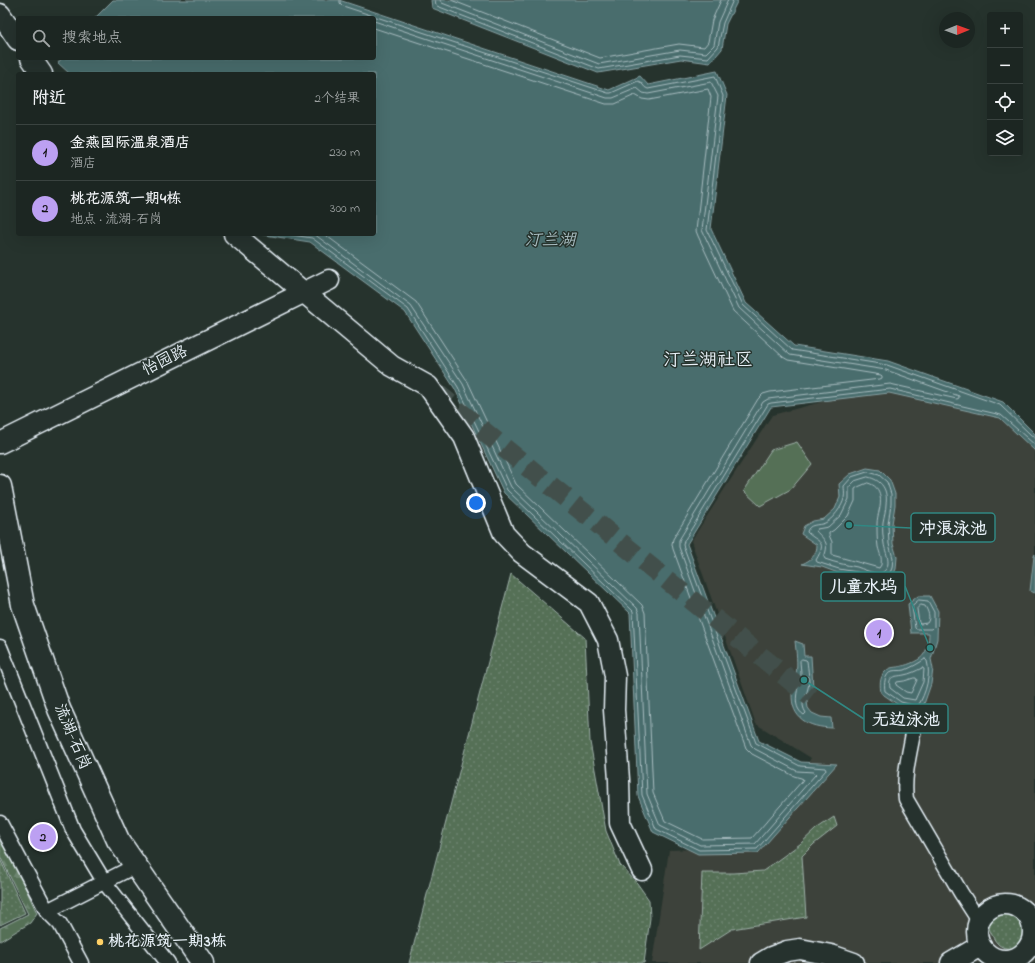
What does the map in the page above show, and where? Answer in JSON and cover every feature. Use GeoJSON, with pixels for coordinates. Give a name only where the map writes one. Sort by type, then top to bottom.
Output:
{"type":"FeatureCollection","features":[{"type":"Feature","properties":{"kind":"main road"},"geometry":{"type":"LineString","coordinates":[[0,14],[16,37]]}},
{"type":"Feature","properties":{"kind":"main road"},"geometry":{"type":"LineString","coordinates":[[32,60],[40,72]]}},
{"type":"Feature","properties":{"kind":"main road"},"geometry":{"type":"LineString","coordinates":[[236,236],[392,366],[428,386],[464,437],[504,534],[522,553],[589,603],[608,640],[615,676],[614,710],[619,780],[620,822],[642,870]]}},
{"type":"Feature","properties":{"kind":"main road","name":"怡园路"},"geometry":{"type":"LineString","coordinates":[[0,443],[329,280]]}},
{"type":"Feature","properties":{"kind":"main road","name":"流湖-石岗"},"geometry":{"type":"LineString","coordinates":[[0,486],[23,605],[59,709],[118,840],[203,963]]}},
{"type":"Feature","properties":{"kind":"main road"},"geometry":{"type":"LineString","coordinates":[[1002,904],[1011,904],[1028,914],[1034,932],[1027,954],[1010,960],[1001,960],[992,957],[982,948],[977,938],[977,929],[984,912],[992,907],[1002,904]]}},
{"type":"Feature","properties":{"kind":"main road"},"geometry":{"type":"LineString","coordinates":[[951,963],[982,948]]}},
{"type":"Feature","properties":{"kind":"main road"},"geometry":{"type":"LineString","coordinates":[[965,963],[982,948]]}},
{"type":"Feature","properties":{"kind":"main road"},"geometry":{"type":"LineString","coordinates":[[761,963],[782,953],[800,949],[831,955],[854,963]]}},
{"type":"Feature","properties":{"kind":"street"},"geometry":{"type":"LineString","coordinates":[[0,646],[73,830],[104,883],[168,963]]}},
{"type":"Feature","properties":{"kind":"street"},"geometry":{"type":"LineString","coordinates":[[914,728],[904,789],[906,799],[979,921]]}},
{"type":"Feature","properties":{"kind":"street"},"geometry":{"type":"LineString","coordinates":[[0,823],[47,911],[60,924],[81,963]]}},
{"type":"Feature","properties":{"kind":"street"},"geometry":{"type":"LineString","coordinates":[[47,911],[135,866]]}},
{"type":"Feature","properties":{"kind":"shaded area"},"geometry":{"type":"Polygon","coordinates":[[[905,380],[1009,408],[1035,433],[1035,963],[652,963],[669,850],[761,847],[811,758],[756,724],[691,541],[772,415],[905,380]]]}},
{"type":"Feature","properties":{"kind":"green space"},"geometry":{"type":"Polygon","coordinates":[[[797,442],[812,464],[791,489],[760,506],[744,491],[771,450],[797,442]]]}},
{"type":"Feature","properties":{"kind":"green space"},"geometry":{"type":"Polygon","coordinates":[[[511,574],[585,638],[590,742],[606,831],[620,865],[637,883],[649,900],[650,918],[644,963],[409,963],[511,574]]]}},
{"type":"Feature","properties":{"kind":"green space"},"geometry":{"type":"Polygon","coordinates":[[[834,817],[837,826],[814,844],[802,856],[806,917],[732,929],[699,950],[702,873],[763,871],[800,844],[816,829],[834,817]]]}},
{"type":"Feature","properties":{"kind":"green space"},"geometry":{"type":"Polygon","coordinates":[[[0,834],[37,913],[30,923],[0,941],[0,928],[28,914],[0,856],[0,834]]]}},
{"type":"Feature","properties":{"kind":"green space"},"geometry":{"type":"Polygon","coordinates":[[[0,859],[25,913],[0,925],[0,859]]]}},
{"type":"Feature","properties":{"kind":"green space"},"geometry":{"type":"Polygon","coordinates":[[[1012,907],[1028,940],[1018,947],[1007,948],[997,943],[989,928],[992,920],[997,914],[1012,907]]]}},
{"type":"Feature","properties":{"kind":"water","name":"汀兰湖"},"geometry":{"type":"Polygon","coordinates":[[[113,0],[339,0],[609,90],[640,76],[648,85],[717,71],[727,95],[711,229],[746,303],[794,346],[888,361],[1003,402],[1035,434],[1035,451],[1000,418],[889,393],[771,407],[687,544],[759,741],[801,762],[837,764],[758,853],[698,854],[653,832],[638,796],[630,613],[504,493],[455,389],[405,312],[310,242],[271,236],[376,236],[376,72],[68,72],[58,63],[60,60],[376,60],[376,16],[97,16],[113,0]]]}},
{"type":"Feature","properties":{"kind":"water"},"geometry":{"type":"Polygon","coordinates":[[[431,0],[738,0],[726,24],[722,49],[710,63],[681,59],[598,73],[432,8],[431,0]]]}},
{"type":"Feature","properties":{"kind":"water"},"geometry":{"type":"Polygon","coordinates":[[[867,468],[880,470],[890,480],[895,494],[892,524],[893,544],[897,557],[896,569],[892,578],[882,583],[871,582],[856,576],[838,573],[822,567],[802,564],[813,557],[816,552],[817,545],[801,534],[804,526],[813,521],[824,519],[835,509],[840,497],[839,484],[850,474],[867,468]]]}},
{"type":"Feature","properties":{"kind":"water"},"geometry":{"type":"Polygon","coordinates":[[[1035,554],[1035,593],[1030,591],[1035,554]]]}},
{"type":"Feature","properties":{"kind":"water"},"geometry":{"type":"Polygon","coordinates":[[[918,596],[930,596],[938,611],[937,639],[931,659],[933,669],[931,684],[924,704],[919,711],[900,706],[881,693],[880,685],[883,674],[887,670],[914,662],[922,656],[926,649],[929,633],[911,633],[908,604],[918,596]]]}},
{"type":"Feature","properties":{"kind":"water"},"geometry":{"type":"Polygon","coordinates":[[[795,641],[803,644],[804,656],[811,656],[813,688],[807,702],[808,708],[812,713],[821,717],[831,718],[832,728],[815,726],[803,720],[794,709],[792,693],[797,666],[795,641]]]}},
{"type":"Feature","properties":{"kind":"tunnel"},"geometry":{"type":"LineString","coordinates":[[434,391],[811,697]]}},
{"type":"Feature","properties":{"kind":"place","name":"冲浪泳池"},"geometry":{"type":"Point","coordinates":[849,525]}},
{"type":"Feature","properties":{"kind":"place","name":"金燕国际温泉酒店"},"geometry":{"type":"Point","coordinates":[879,633]}},
{"type":"Feature","properties":{"kind":"place","name":"儿童水坞"},"geometry":{"type":"Point","coordinates":[930,648]}},
{"type":"Feature","properties":{"kind":"place","name":"无边泳池"},"geometry":{"type":"Point","coordinates":[804,680]}},
{"type":"Feature","properties":{"kind":"place","name":"桃花源筑一期4栋"},"geometry":{"type":"Point","coordinates":[43,837]}},
{"type":"Feature","properties":{"kind":"place","name":"桃花源筑一期3栋"},"geometry":{"type":"Point","coordinates":[100,942]}},
{"type":"Feature","properties":{"kind":"district","name":"汀兰湖社区"},"geometry":{"type":"Point","coordinates":[708,361]}}]}
